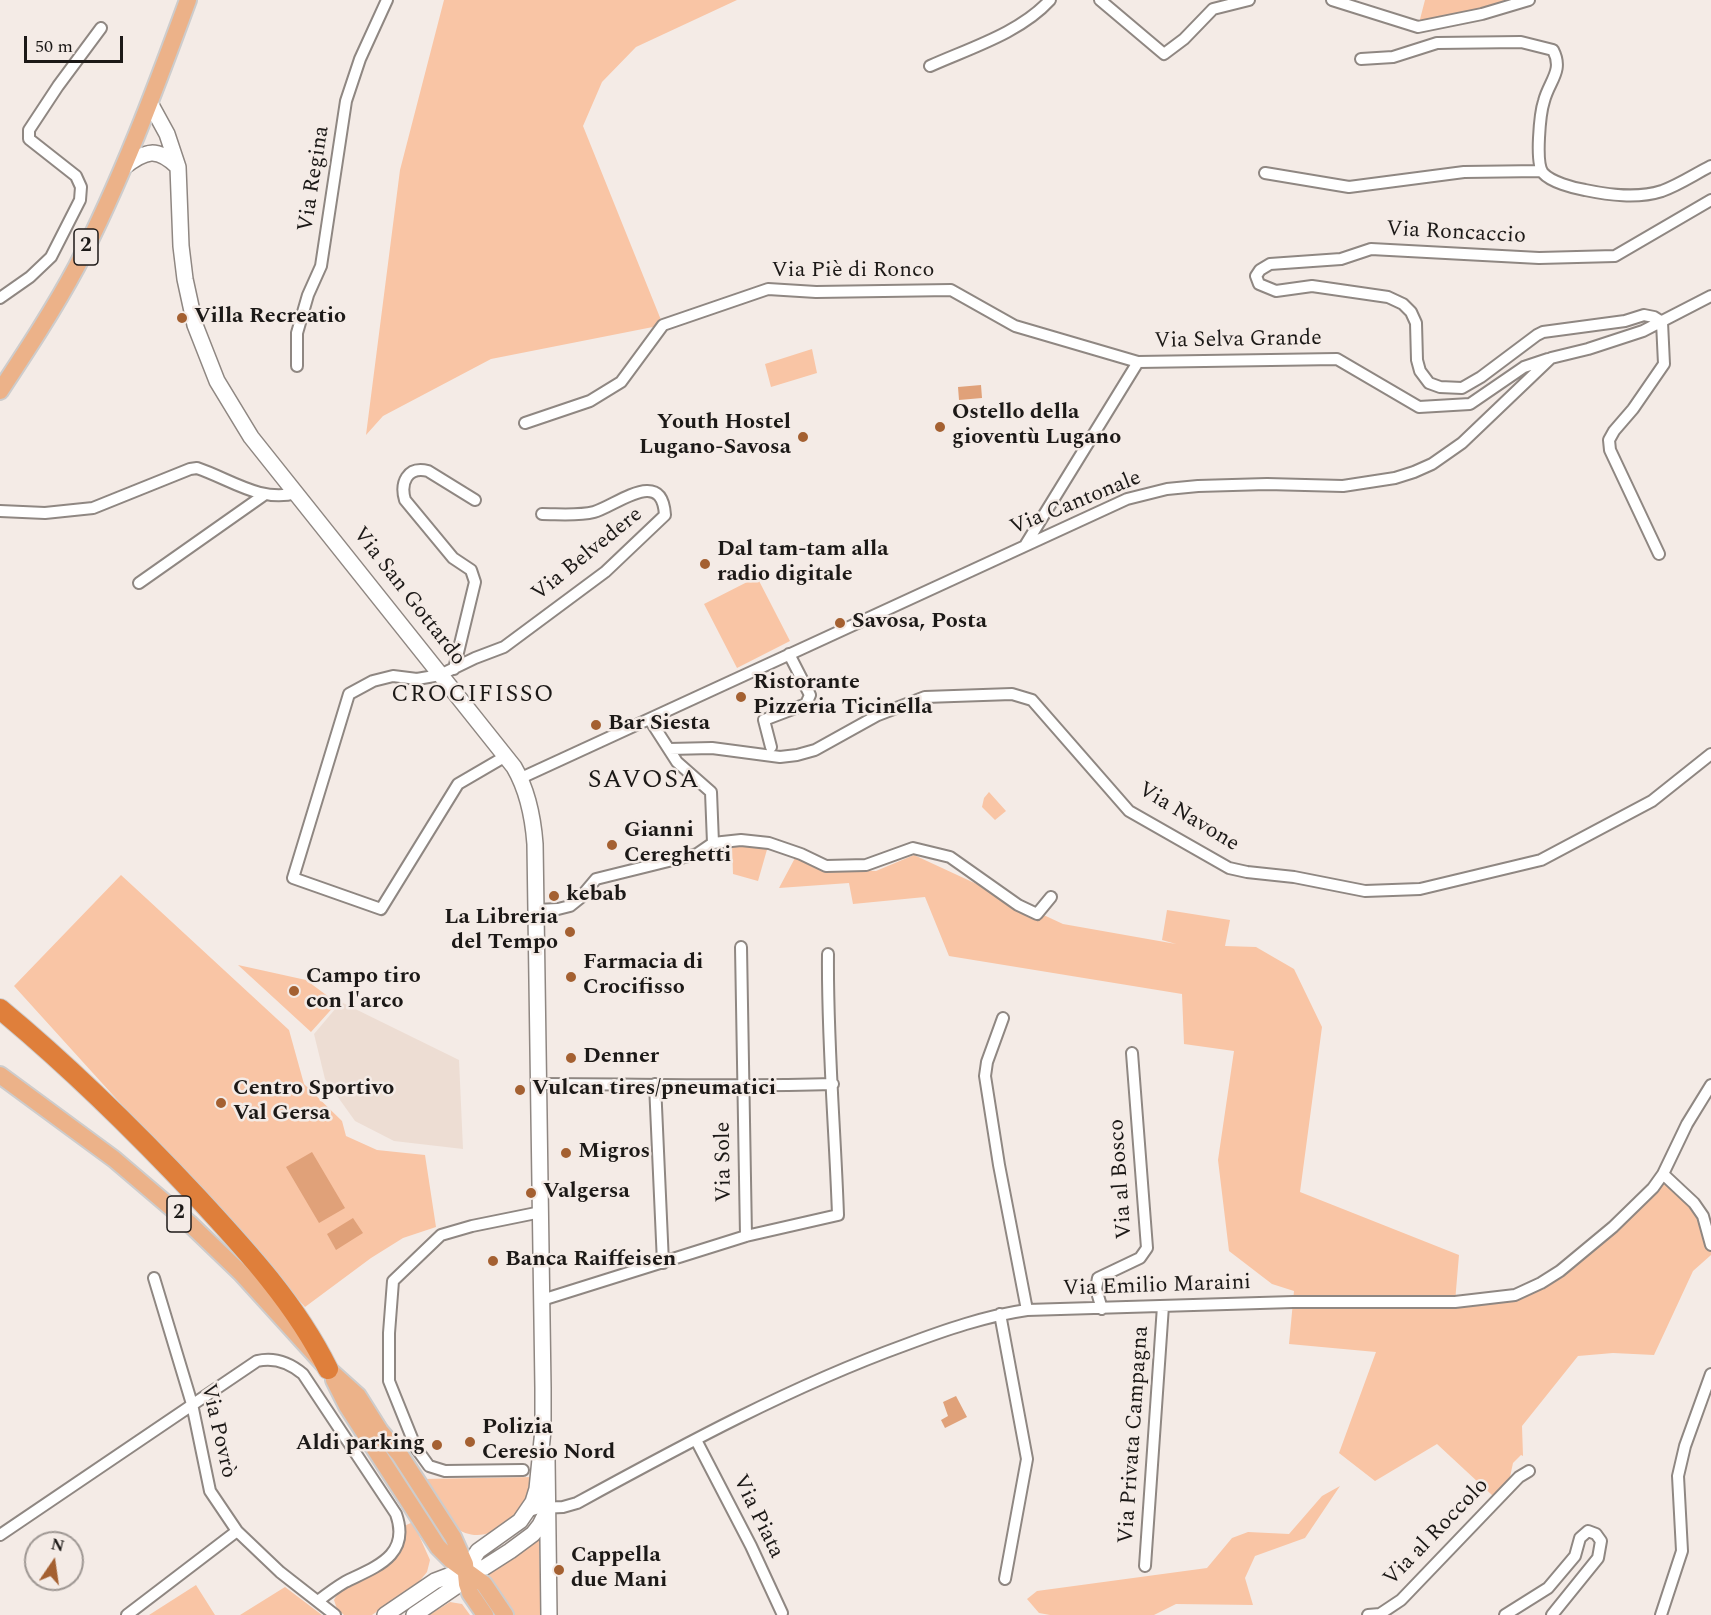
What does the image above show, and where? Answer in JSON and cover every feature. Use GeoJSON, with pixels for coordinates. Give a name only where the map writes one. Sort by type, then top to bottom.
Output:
{"type":"FeatureCollection","features":[{"type":"Feature","properties":{"kind":"highway"},"geometry":{"type":"LineString","coordinates":[[0,1009],[28,1032],[151,1148],[213,1214],[293,1309],[328,1369]]}},
{"type":"Feature","properties":{"kind":"main road","name":"2"},"geometry":{"type":"LineString","coordinates":[[2,387],[61,296],[100,220],[150,104],[188,0]]}},
{"type":"Feature","properties":{"kind":"main road","name":"Via San Gottardo"},"geometry":{"type":"LineString","coordinates":[[150,104],[167,134],[178,167],[181,246],[185,279],[195,325],[217,381],[240,422],[296,493],[447,672],[521,778],[531,811],[537,910],[542,1300],[543,1430],[537,1489],[529,1511],[514,1527],[478,1551],[455,1587],[414,1615]]}},
{"type":"Feature","properties":{"kind":"main road"},"geometry":{"type":"LineString","coordinates":[[124,167],[140,156],[152,152],[166,156],[178,167]]}},
{"type":"Feature","properties":{"kind":"main road","name":"2"},"geometry":{"type":"LineString","coordinates":[[3,1077],[114,1159],[189,1223],[258,1291],[328,1369],[358,1396],[380,1431],[400,1455],[459,1549],[470,1593],[485,1615]]}},
{"type":"Feature","properties":{"kind":"main road","name":"Via San Gottardo"},"geometry":{"type":"LineString","coordinates":[[543,1430],[548,1467],[549,1615]]}},
{"type":"Feature","properties":{"kind":"main road"},"geometry":{"type":"LineString","coordinates":[[385,1615],[435,1581],[485,1567],[526,1540],[540,1525],[548,1509]]}},
{"type":"Feature","properties":{"kind":"main road"},"geometry":{"type":"LineString","coordinates":[[466,1572],[484,1584],[505,1615]]}},
{"type":"Feature","properties":{"kind":"street","name":"Via Regina"},"geometry":{"type":"LineString","coordinates":[[297,366],[297,333],[308,295],[321,266],[346,102],[360,58],[387,0]]}},
{"type":"Feature","properties":{"kind":"street"},"geometry":{"type":"LineString","coordinates":[[930,66],[1017,26],[1050,0]]}},
{"type":"Feature","properties":{"kind":"street"},"geometry":{"type":"LineString","coordinates":[[1100,0],[1164,54],[1184,39],[1213,9],[1249,0]]}},
{"type":"Feature","properties":{"kind":"street"},"geometry":{"type":"LineString","coordinates":[[1332,0],[1418,27],[1482,14],[1529,0]]}},
{"type":"Feature","properties":{"kind":"street"},"geometry":{"type":"LineString","coordinates":[[0,298],[30,277],[51,257],[80,200],[81,187],[76,176],[29,140],[29,130],[101,28]]}},
{"type":"Feature","properties":{"kind":"street"},"geometry":{"type":"LineString","coordinates":[[1361,59],[1393,57],[1437,43],[1521,42],[1553,50],[1557,58],[1556,73],[1544,99],[1539,131],[1541,171]]}},
{"type":"Feature","properties":{"kind":"street"},"geometry":{"type":"LineString","coordinates":[[1265,173],[1349,187],[1464,172],[1541,171],[1569,187],[1610,195],[1662,191],[1711,166]]}},
{"type":"Feature","properties":{"kind":"street","name":"Via Roncaccio"},"geometry":{"type":"LineString","coordinates":[[1662,322],[1644,315],[1625,321],[1543,332],[1462,388],[1440,387],[1429,383],[1420,371],[1417,360],[1416,323],[1411,312],[1403,304],[1388,297],[1312,286],[1276,291],[1259,284],[1256,276],[1260,270],[1270,264],[1341,259],[1371,249],[1539,258],[1615,256],[1711,200]]}},
{"type":"Feature","properties":{"kind":"street","name":"Via Piè di Ronco"},"geometry":{"type":"LineString","coordinates":[[525,423],[590,400],[621,382],[663,325],[768,289],[816,292],[951,291],[1016,326],[1138,362]]}},
{"type":"Feature","properties":{"kind":"street"},"geometry":{"type":"LineString","coordinates":[[1551,358],[1588,350],[1643,331],[1711,296]]}},
{"type":"Feature","properties":{"kind":"street"},"geometry":{"type":"LineString","coordinates":[[1659,554],[1610,450],[1609,440],[1664,364],[1662,322]]}},
{"type":"Feature","properties":{"kind":"street","name":"Via Selva Grande"},"geometry":{"type":"LineString","coordinates":[[1026,544],[1138,362],[1337,359],[1419,407],[1470,404],[1524,367],[1551,358]]}},
{"type":"Feature","properties":{"kind":"street","name":"Via Cantonale"},"geometry":{"type":"LineString","coordinates":[[521,778],[1127,499],[1167,489],[1267,483],[1343,486],[1395,478],[1414,472],[1432,464],[1462,443],[1551,358]]}},
{"type":"Feature","properties":{"kind":"street"},"geometry":{"type":"LineString","coordinates":[[0,511],[45,513],[93,508],[197,468],[264,495],[284,497],[296,493]]}},
{"type":"Feature","properties":{"kind":"street"},"geometry":{"type":"LineString","coordinates":[[475,500],[428,471],[414,470],[409,474],[402,489],[405,500],[453,558],[471,570],[475,582],[447,672],[426,678],[393,676],[383,678],[349,694],[293,878],[381,909],[459,784],[506,756]]}},
{"type":"Feature","properties":{"kind":"street","name":"Via Belvedere"},"geometry":{"type":"LineString","coordinates":[[447,672],[504,647],[605,572],[665,515],[662,501],[657,494],[650,491],[639,491],[595,512],[542,514]]}},
{"type":"Feature","properties":{"kind":"street"},"geometry":{"type":"LineString","coordinates":[[139,583],[264,495]]}},
{"type":"Feature","properties":{"kind":"street"},"geometry":{"type":"LineString","coordinates":[[771,747],[764,720],[806,704],[810,695],[789,654]]}},
{"type":"Feature","properties":{"kind":"street","name":"Via Navone"},"geometry":{"type":"LineString","coordinates":[[669,749],[712,748],[780,757],[797,755],[815,750],[878,715],[925,698],[1012,694],[1032,700],[1129,811],[1229,868],[1247,872],[1272,873],[1365,891],[1420,889],[1541,860],[1652,801],[1711,754]]}},
{"type":"Feature","properties":{"kind":"street"},"geometry":{"type":"LineString","coordinates":[[650,720],[677,762],[711,792],[713,843]]}},
{"type":"Feature","properties":{"kind":"street"},"geometry":{"type":"LineString","coordinates":[[537,910],[570,906],[596,879],[697,854],[713,843],[741,840],[769,843],[826,866],[866,865],[913,848],[950,857],[1018,905],[1037,914],[1051,897]]}},
{"type":"Feature","properties":{"kind":"street","name":"Via Sole"},"geometry":{"type":"LineString","coordinates":[[741,947],[746,1236]]}},
{"type":"Feature","properties":{"kind":"street"},"geometry":{"type":"LineString","coordinates":[[542,1300],[746,1236],[838,1215],[833,1084],[828,1036],[828,954]]}},
{"type":"Feature","properties":{"kind":"street"},"geometry":{"type":"LineString","coordinates":[[1003,1018],[987,1062],[985,1076],[993,1132],[1027,1310]]}},
{"type":"Feature","properties":{"kind":"street","name":"Via al Bosco"},"geometry":{"type":"LineString","coordinates":[[1102,1309],[1096,1289],[1098,1278],[1140,1258],[1147,1248],[1132,1053]]}},
{"type":"Feature","properties":{"kind":"street"},"geometry":{"type":"LineString","coordinates":[[539,1084],[743,1086],[833,1084]]}},
{"type":"Feature","properties":{"kind":"street"},"geometry":{"type":"LineString","coordinates":[[655,1084],[663,1263]]}},
{"type":"Feature","properties":{"kind":"street","name":"Via Emilio Maraini"},"geometry":{"type":"LineString","coordinates":[[529,1511],[578,1503],[696,1440],[858,1362],[950,1329],[1000,1314],[1027,1310],[1293,1302],[1455,1302],[1515,1295],[1560,1271],[1613,1227],[1653,1188],[1663,1174],[1711,1085]]}},
{"type":"Feature","properties":{"kind":"street"},"geometry":{"type":"LineString","coordinates":[[1663,1174],[1694,1203],[1702,1216],[1711,1245]]}},
{"type":"Feature","properties":{"kind":"street"},"geometry":{"type":"LineString","coordinates":[[523,1470],[445,1471],[429,1466],[416,1448],[390,1381],[391,1302],[393,1281],[441,1235],[472,1226],[541,1212]]}},
{"type":"Feature","properties":{"kind":"street","name":"Via Povrò"},"geometry":{"type":"LineString","coordinates":[[153,1278],[192,1404],[210,1491],[237,1531],[280,1572],[335,1615]]}},
{"type":"Feature","properties":{"kind":"street","name":"Via Privata Campagna"},"geometry":{"type":"LineString","coordinates":[[1145,1566],[1164,1306]]}},
{"type":"Feature","properties":{"kind":"street"},"geometry":{"type":"LineString","coordinates":[[1000,1314],[1026,1459],[1005,1579]]}},
{"type":"Feature","properties":{"kind":"street"},"geometry":{"type":"LineString","coordinates":[[0,1535],[257,1361],[272,1360],[288,1363],[303,1374],[396,1514],[399,1524],[397,1546],[386,1560],[328,1592],[318,1601]]}},
{"type":"Feature","properties":{"kind":"street"},"geometry":{"type":"LineString","coordinates":[[1661,1615],[1682,1551],[1678,1476],[1685,1446],[1711,1374]]}},
{"type":"Feature","properties":{"kind":"street","name":"Via Piata"},"geometry":{"type":"LineString","coordinates":[[696,1440],[751,1546],[782,1613]]}},
{"type":"Feature","properties":{"kind":"street","name":"Via al Roccolo"},"geometry":{"type":"LineString","coordinates":[[1368,1615],[1380,1614],[1401,1600],[1519,1477],[1529,1471]]}},
{"type":"Feature","properties":{"kind":"street"},"geometry":{"type":"LineString","coordinates":[[127,1615],[237,1531]]}},
{"type":"Feature","properties":{"kind":"street"},"geometry":{"type":"LineString","coordinates":[[1505,1615],[1548,1588],[1575,1556],[1580,1538],[1588,1531],[1596,1534],[1601,1541],[1598,1558],[1552,1615]]}},
{"type":"Feature","properties":{"kind":"shaded area"},"geometry":{"type":"Polygon","coordinates":[[[444,0],[737,0],[636,47],[602,82],[583,126],[663,325],[491,359],[383,416],[366,435],[400,170],[444,0]]]}},
{"type":"Feature","properties":{"kind":"shaded area"},"geometry":{"type":"Polygon","coordinates":[[[1425,0],[1529,0],[1418,27],[1425,0]]]}},
{"type":"Feature","properties":{"kind":"shaded area"},"geometry":{"type":"Polygon","coordinates":[[[812,349],[817,373],[771,387],[765,364],[812,349]]]}},
{"type":"Feature","properties":{"kind":"shaded area"},"geometry":{"type":"Polygon","coordinates":[[[981,385],[982,398],[959,400],[958,387],[981,385]]]}},
{"type":"Feature","properties":{"kind":"shaded area"},"geometry":{"type":"Polygon","coordinates":[[[757,577],[790,641],[737,668],[704,604],[757,577]]]}},
{"type":"Feature","properties":{"kind":"shaded area"},"geometry":{"type":"Polygon","coordinates":[[[989,792],[1006,811],[995,820],[982,807],[984,798],[989,792]]]}},
{"type":"Feature","properties":{"kind":"shaded area"},"geometry":{"type":"Polygon","coordinates":[[[732,846],[768,846],[758,881],[733,874],[732,846]]]}},
{"type":"Feature","properties":{"kind":"shaded area"},"geometry":{"type":"Polygon","coordinates":[[[914,855],[1063,924],[1176,944],[1162,940],[1167,910],[1230,920],[1225,946],[1256,947],[1294,969],[1322,1027],[1300,1192],[1459,1255],[1455,1302],[1495,1299],[1560,1271],[1663,1174],[1694,1203],[1711,1245],[1711,1255],[1693,1271],[1654,1355],[1613,1353],[1578,1356],[1522,1426],[1523,1456],[1521,1455],[1513,1463],[1510,1477],[1493,1496],[1437,1444],[1375,1481],[1339,1453],[1376,1352],[1289,1344],[1294,1291],[1272,1284],[1229,1251],[1218,1160],[1234,1051],[1184,1044],[1182,994],[949,956],[925,897],[853,904],[849,883],[779,888],[795,858],[825,869],[876,871],[914,855]]]}},
{"type":"Feature","properties":{"kind":"shaded area","name":"Centro Sportivo Val Gersa"},"geometry":{"type":"Polygon","coordinates":[[[121,875],[289,1030],[304,1084],[342,1121],[346,1136],[377,1150],[425,1155],[436,1227],[403,1238],[371,1258],[305,1307],[14,986],[121,875]]]}},
{"type":"Feature","properties":{"kind":"shaded area","name":"Campo tiro con l'arco"},"geometry":{"type":"Polygon","coordinates":[[[238,965],[306,980],[337,1003],[311,1032],[238,965]]]}},
{"type":"Feature","properties":{"kind":"shaded area"},"geometry":{"type":"Polygon","coordinates":[[[341,1002],[459,1060],[463,1149],[394,1141],[355,1121],[325,1079],[314,1034],[341,1002]]]}},
{"type":"Feature","properties":{"kind":"shaded area"},"geometry":{"type":"Polygon","coordinates":[[[312,1152],[345,1208],[319,1223],[286,1167],[312,1152]]]}},
{"type":"Feature","properties":{"kind":"shaded area"},"geometry":{"type":"Polygon","coordinates":[[[353,1218],[363,1233],[336,1250],[327,1234],[353,1218]]]}},
{"type":"Feature","properties":{"kind":"shaded area"},"geometry":{"type":"Polygon","coordinates":[[[956,1396],[967,1417],[945,1428],[941,1420],[948,1416],[943,1402],[956,1396]]]}},
{"type":"Feature","properties":{"kind":"shaded area"},"geometry":{"type":"Polygon","coordinates":[[[534,1477],[527,1500],[513,1518],[495,1531],[474,1535],[464,1532],[450,1522],[422,1479],[534,1477]]]}},
{"type":"Feature","properties":{"kind":"shaded area"},"geometry":{"type":"Polygon","coordinates":[[[1340,1486],[1305,1538],[1255,1556],[1245,1578],[1253,1605],[1176,1604],[1154,1615],[1050,1615],[1039,1613],[1027,1599],[1037,1591],[1207,1568],[1232,1538],[1248,1532],[1289,1534],[1322,1496],[1340,1486]]]}},
{"type":"Feature","properties":{"kind":"shaded area"},"geometry":{"type":"Polygon","coordinates":[[[413,1522],[430,1560],[427,1572],[418,1583],[372,1615],[344,1615],[337,1609],[334,1600],[342,1590],[388,1565],[397,1556],[403,1543],[404,1526],[413,1522]]]}},
{"type":"Feature","properties":{"kind":"shaded area"},"geometry":{"type":"Polygon","coordinates":[[[539,1538],[541,1615],[514,1615],[484,1576],[539,1538]]]}},
{"type":"Feature","properties":{"kind":"shaded area"},"geometry":{"type":"Polygon","coordinates":[[[196,1585],[215,1615],[149,1615],[196,1585]]]}},
{"type":"Feature","properties":{"kind":"shaded area"},"geometry":{"type":"Polygon","coordinates":[[[285,1587],[322,1615],[240,1615],[285,1587]]]}},
{"type":"Feature","properties":{"kind":"shaded area"},"geometry":{"type":"Polygon","coordinates":[[[450,1602],[462,1604],[470,1615],[429,1615],[450,1602]]]}},
{"type":"Feature","properties":{"kind":"place","name":"Villa Recreatio"},"geometry":{"type":"Point","coordinates":[182,318]}},
{"type":"Feature","properties":{"kind":"place","name":"Ostello della gioventù Lugano"},"geometry":{"type":"Point","coordinates":[940,427]}},
{"type":"Feature","properties":{"kind":"place","name":"Youth Hostel Lugano-Savosa"},"geometry":{"type":"Point","coordinates":[803,437]}},
{"type":"Feature","properties":{"kind":"place","name":"Dal tam-tam alla radio digitale"},"geometry":{"type":"Point","coordinates":[705,564]}},
{"type":"Feature","properties":{"kind":"place","name":"Savosa, Posta"},"geometry":{"type":"Point","coordinates":[840,623]}},
{"type":"Feature","properties":{"kind":"place","name":"Ristorante Pizzeria Ticinella"},"geometry":{"type":"Point","coordinates":[741,697]}},
{"type":"Feature","properties":{"kind":"place","name":"Bar Siesta"},"geometry":{"type":"Point","coordinates":[596,725]}},
{"type":"Feature","properties":{"kind":"place","name":"Gianni Cereghetti"},"geometry":{"type":"Point","coordinates":[612,845]}},
{"type":"Feature","properties":{"kind":"place","name":"kebab"},"geometry":{"type":"Point","coordinates":[554,896]}},
{"type":"Feature","properties":{"kind":"place","name":"La Libreria del Tempo"},"geometry":{"type":"Point","coordinates":[570,932]}},
{"type":"Feature","properties":{"kind":"place","name":"Farmacia di Crocifisso"},"geometry":{"type":"Point","coordinates":[571,977]}},
{"type":"Feature","properties":{"kind":"place","name":"Campo tiro con l'arco"},"geometry":{"type":"Point","coordinates":[294,991]}},
{"type":"Feature","properties":{"kind":"place","name":"Denner"},"geometry":{"type":"Point","coordinates":[571,1058]}},
{"type":"Feature","properties":{"kind":"place","name":"Vulcan tires/pneumatici"},"geometry":{"type":"Point","coordinates":[520,1090]}},
{"type":"Feature","properties":{"kind":"place","name":"Centro Sportivo Val Gersa"},"geometry":{"type":"Point","coordinates":[221,1103]}},
{"type":"Feature","properties":{"kind":"place","name":"Migros"},"geometry":{"type":"Point","coordinates":[566,1153]}},
{"type":"Feature","properties":{"kind":"place","name":"Valgersa"},"geometry":{"type":"Point","coordinates":[531,1193]}},
{"type":"Feature","properties":{"kind":"place","name":"Banca Raiffeisen"},"geometry":{"type":"Point","coordinates":[493,1261]}},
{"type":"Feature","properties":{"kind":"place","name":"Polizia Ceresio Nord"},"geometry":{"type":"Point","coordinates":[470,1442]}},
{"type":"Feature","properties":{"kind":"place","name":"Aldi parking"},"geometry":{"type":"Point","coordinates":[437,1445]}},
{"type":"Feature","properties":{"kind":"place","name":"Cappella due Mani"},"geometry":{"type":"Point","coordinates":[559,1570]}},
{"type":"Feature","properties":{"kind":"district","name":"CROCIFISSO"},"geometry":{"type":"Point","coordinates":[473,696]}},
{"type":"Feature","properties":{"kind":"district","name":"SAVOSA"},"geometry":{"type":"Point","coordinates":[644,782]}}]}
